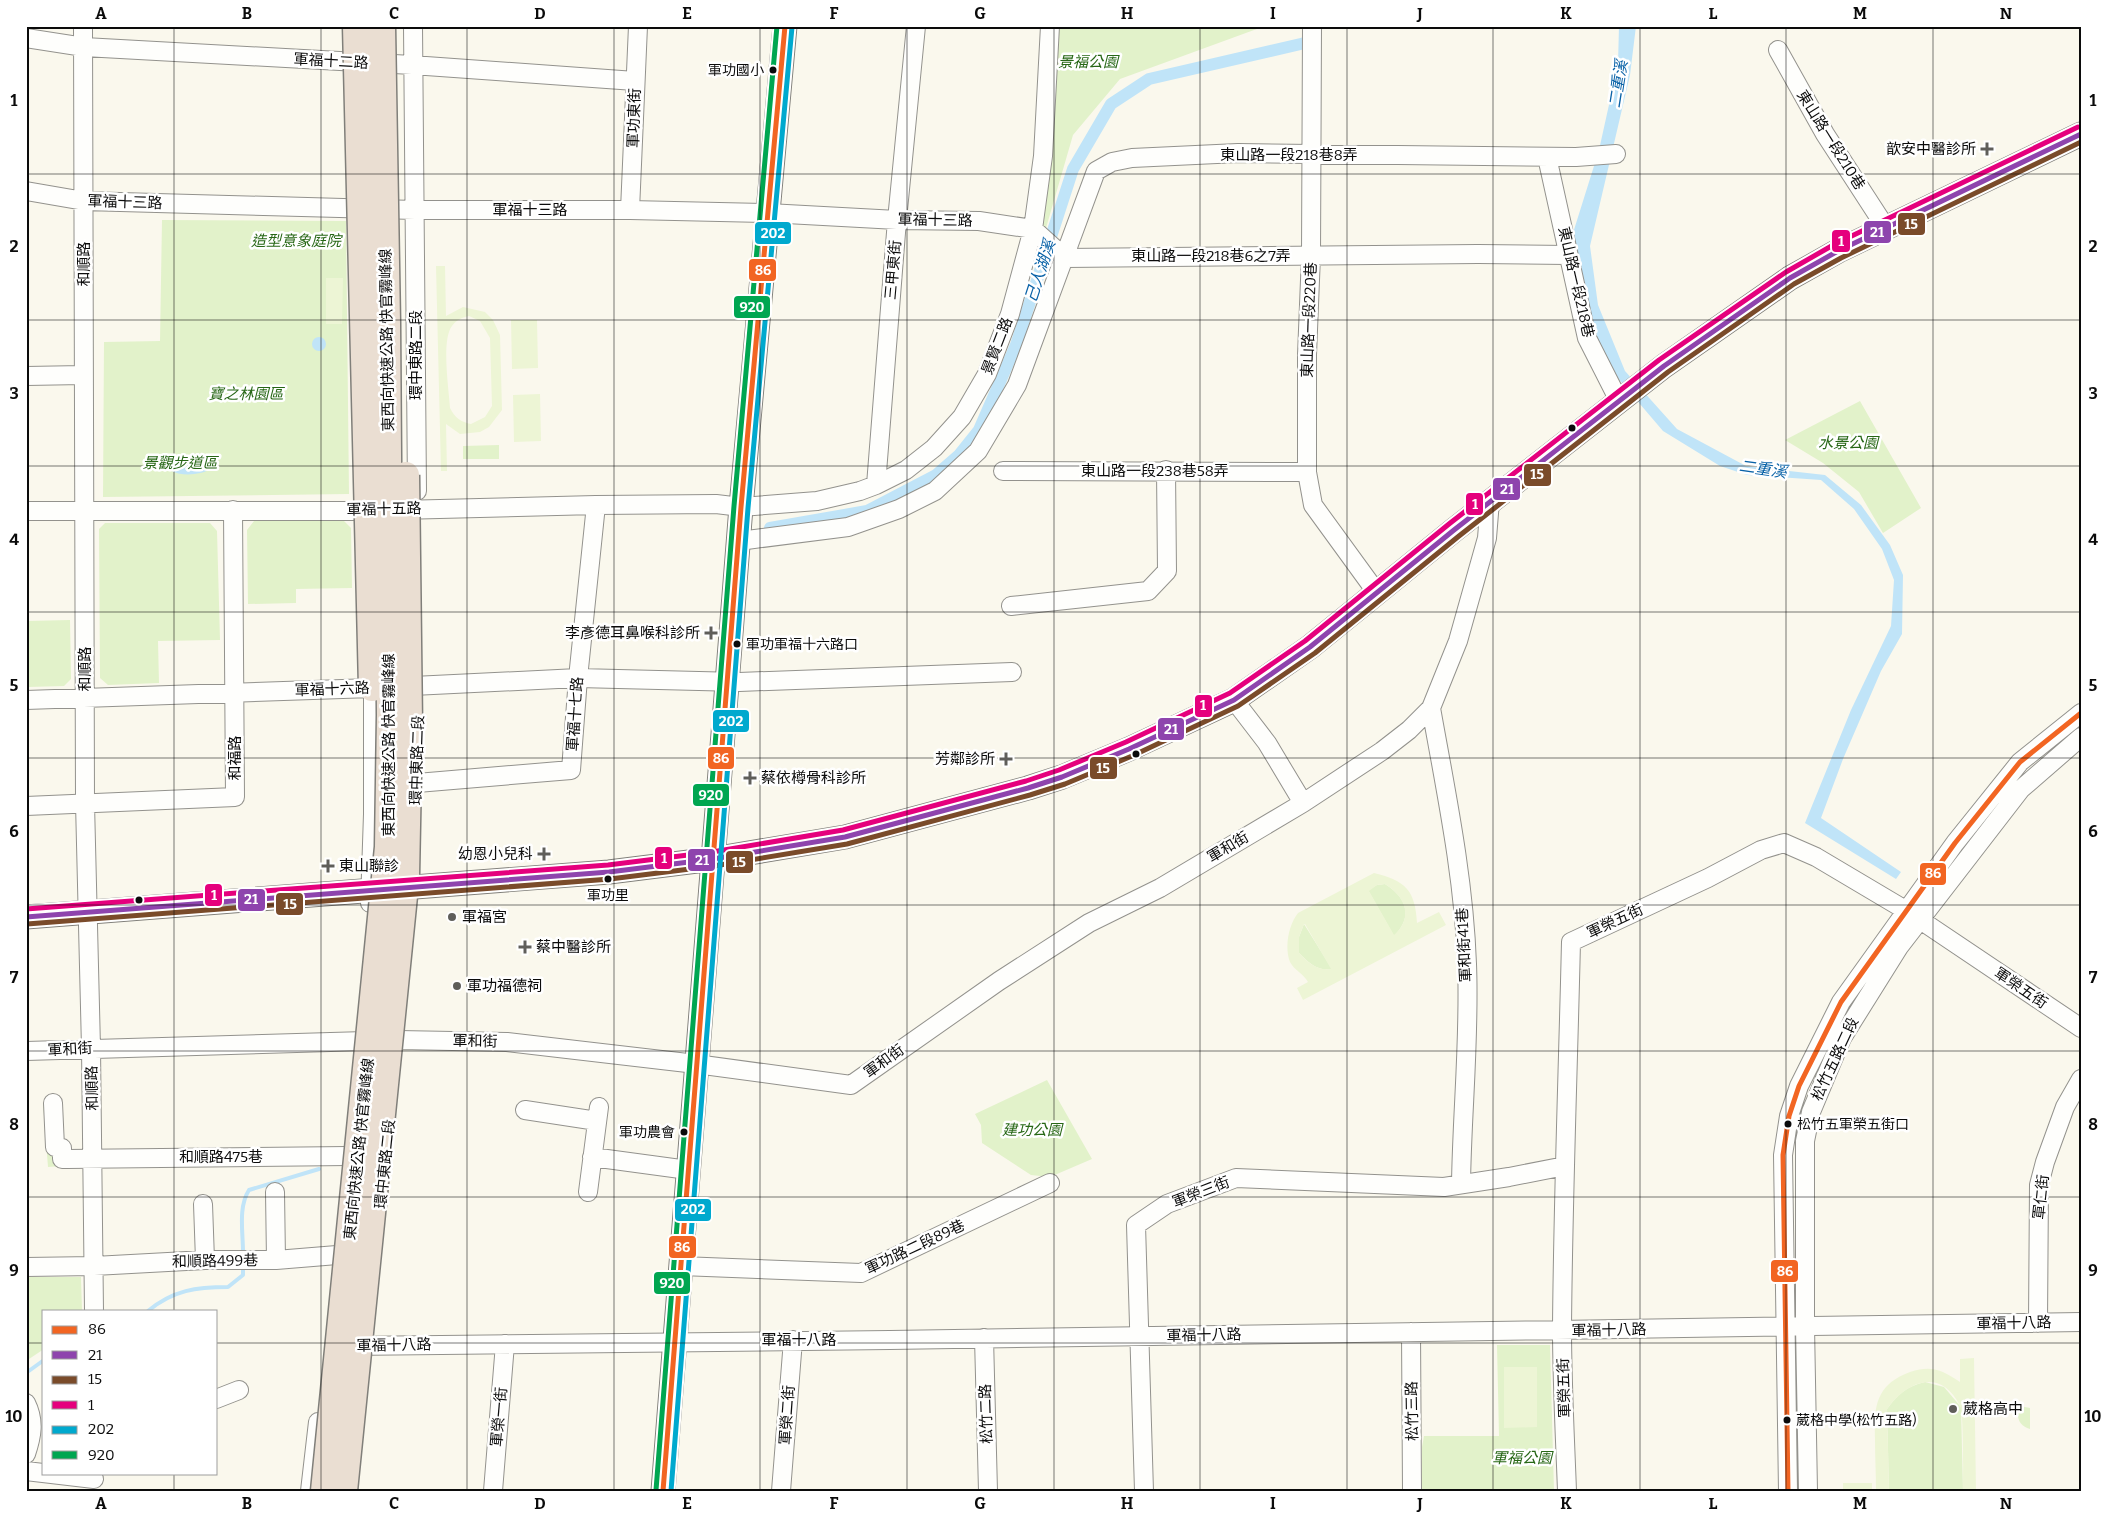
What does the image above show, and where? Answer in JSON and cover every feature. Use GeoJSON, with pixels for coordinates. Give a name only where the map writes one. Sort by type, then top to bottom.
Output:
{"type":"FeatureCollection","features":[{"type":"Feature","properties":{"kind":"highway"},"geometry":{"type":"LineString","coordinates":[[356,26],[372,688]]}},
{"type":"Feature","properties":{"kind":"highway","name":"東西向快速公路 快官霧峰線"},"geometry":{"type":"LineString","coordinates":[[324,1491],[388,847],[390,715],[382,26]]}},
{"type":"Feature","properties":{"kind":"highway","name":"東西向快速公路 快官霧峰線"},"geometry":{"type":"LineString","coordinates":[[344,1491],[409,882],[409,724],[400,26]]}},
{"type":"Feature","properties":{"kind":"highway"},"geometry":{"type":"LineString","coordinates":[[357,1491],[392,1165],[408,992],[409,882]]}},
{"type":"Feature","properties":{"kind":"main road"},"geometry":{"type":"LineString","coordinates":[[663,1491],[739,542],[785,26]]}},
{"type":"Feature","properties":{"kind":"main road"},"geometry":{"type":"LineString","coordinates":[[26,917],[370,890],[409,882],[609,872],[713,859],[838,838],[1028,788],[1129,749],[1234,700],[1310,647],[1490,501],[1664,366],[1790,278],[1838,251],[2081,134]]}},
{"type":"Feature","properties":{"kind":"street","name":"和順路"},"geometry":{"type":"LineString","coordinates":[[83,26],[85,803],[93,1158],[94,1310]]}},
{"type":"Feature","properties":{"kind":"street"},"geometry":{"type":"LineString","coordinates":[[310,1491],[348,1156],[370,890],[373,814],[372,688],[362,636],[368,510],[362,406],[373,322],[368,26]]}},
{"type":"Feature","properties":{"kind":"street","name":"環中東路二段"},"geometry":{"type":"LineString","coordinates":[[350,1491],[399,1040],[417,783],[420,685],[413,26]]}},
{"type":"Feature","properties":{"kind":"street","name":"軍功東街"},"geometry":{"type":"LineString","coordinates":[[630,210],[638,26]]}},
{"type":"Feature","properties":{"kind":"street","name":"三甲東街"},"geometry":{"type":"LineString","coordinates":[[876,484],[897,220],[916,26]]}},
{"type":"Feature","properties":{"kind":"street","name":"景賢二路"},"geometry":{"type":"LineString","coordinates":[[742,507],[816,501],[860,491],[906,470],[934,448],[962,417],[987,374],[1010,314],[1034,229],[1043,156],[1050,26]]}},
{"type":"Feature","properties":{"kind":"street","name":"東山路一段220巷"},"geometry":{"type":"LineString","coordinates":[[1312,26],[1311,256],[1307,355],[1307,472],[1313,505],[1377,593]]}},
{"type":"Feature","properties":{"kind":"street","name":"軍福十二路"},"geometry":{"type":"LineString","coordinates":[[26,38],[84,47],[412,65],[635,81]]}},
{"type":"Feature","properties":{"kind":"street","name":"東山路一段210巷"},"geometry":{"type":"LineString","coordinates":[[1778,50],[1825,134],[1886,228]]}},
{"type":"Feature","properties":{"kind":"street","name":"東山路一段218巷8弄"},"geometry":{"type":"LineString","coordinates":[[739,542],[848,527],[899,509],[935,491],[978,451],[1017,385],[1096,171],[1112,162],[1132,158],[1238,153],[1310,156],[1547,157],[1616,154]]}},
{"type":"Feature","properties":{"kind":"street","name":"東山路一段218巷"},"geometry":{"type":"LineString","coordinates":[[1547,157],[1588,338],[1620,401]]}},
{"type":"Feature","properties":{"kind":"street","name":"軍福十三路"},"geometry":{"type":"LineString","coordinates":[[26,191],[84,201],[415,210],[630,210],[768,213],[897,220],[979,221],[1034,229]]}},
{"type":"Feature","properties":{"kind":"street"},"geometry":{"type":"LineString","coordinates":[[1034,229],[1065,257]]}},
{"type":"Feature","properties":{"kind":"street","name":"東山路一段218巷6之7弄"},"geometry":{"type":"LineString","coordinates":[[1065,257],[1568,255]]}},
{"type":"Feature","properties":{"kind":"street"},"geometry":{"type":"LineString","coordinates":[[26,376],[83,376]]}},
{"type":"Feature","properties":{"kind":"street"},"geometry":{"type":"LineString","coordinates":[[1011,606],[1148,590],[1167,571],[1166,470]]}},
{"type":"Feature","properties":{"kind":"street","name":"東山路一段238巷58弄"},"geometry":{"type":"LineString","coordinates":[[1003,471],[1166,470],[1307,472]]}},
{"type":"Feature","properties":{"kind":"street","name":"軍和街"},"geometry":{"type":"LineString","coordinates":[[26,1051],[399,1040],[507,1042],[696,1064],[851,1085],[998,981],[1089,923],[1160,888],[1303,803],[1382,751],[1409,730],[1431,708],[1458,641],[1487,538],[1490,501]]}},
{"type":"Feature","properties":{"kind":"street","name":"軍福十五路"},"geometry":{"type":"LineString","coordinates":[[26,511],[368,510],[716,504],[742,507]]}},
{"type":"Feature","properties":{"kind":"street","name":"軍福十七路"},"geometry":{"type":"LineString","coordinates":[[417,783],[571,770],[578,678],[596,505]]}},
{"type":"Feature","properties":{"kind":"street","name":"和福路"},"geometry":{"type":"LineString","coordinates":[[26,806],[235,797],[233,510]]}},
{"type":"Feature","properties":{"kind":"street","name":"軍福十六路"},"geometry":{"type":"LineString","coordinates":[[26,700],[372,688],[578,678],[728,681],[1012,672]]}},
{"type":"Feature","properties":{"kind":"street"},"geometry":{"type":"LineString","coordinates":[[1234,700],[1267,743],[1303,803]]}},
{"type":"Feature","properties":{"kind":"street","name":"軍和街41巷"},"geometry":{"type":"LineString","coordinates":[[1431,708],[1454,839],[1467,963],[1467,1042],[1463,1096],[1461,1184]]}},
{"type":"Feature","properties":{"kind":"street","name":"松竹五路二段"},"geometry":{"type":"LineString","coordinates":[[1808,1491],[1805,1326],[1805,1140],[1810,1112],[1842,1038],[1955,843],[2020,762],[2081,712]]}},
{"type":"Feature","properties":{"kind":"street","name":"松竹五路二段"},"geometry":{"type":"LineString","coordinates":[[1788,1491],[1784,1326],[1783,1155],[1789,1116],[1799,1086],[1841,1002],[1873,955],[1914,915],[2021,789],[2081,738]]}},
{"type":"Feature","properties":{"kind":"street","name":"軍榮五街"},"geometry":{"type":"LineString","coordinates":[[1567,1491],[1562,1331],[1571,942],[1708,878],[1761,850],[1784,842],[1816,857],[1914,915],[2081,1028]]}},
{"type":"Feature","properties":{"kind":"street","name":"軍仁街"},"geometry":{"type":"LineString","coordinates":[[2038,1323],[2039,1185],[2045,1162],[2065,1107],[2081,1079]]}},
{"type":"Feature","properties":{"kind":"street","name":"和順路475巷"},"geometry":{"type":"LineString","coordinates":[[53,1103],[55,1147],[62,1148],[62,1159],[348,1156]]}},
{"type":"Feature","properties":{"kind":"street"},"geometry":{"type":"LineString","coordinates":[[525,1110],[598,1114],[588,1192]]}},
{"type":"Feature","properties":{"kind":"street"},"geometry":{"type":"LineString","coordinates":[[592,1157],[688,1170]]}},
{"type":"Feature","properties":{"kind":"street","name":"軍榮三街"},"geometry":{"type":"LineString","coordinates":[[1144,1491],[1136,1225],[1167,1204],[1236,1178],[1444,1187],[1565,1166]]}},
{"type":"Feature","properties":{"kind":"street","name":"軍功路二段89巷"},"geometry":{"type":"LineString","coordinates":[[681,1266],[860,1274],[1050,1183]]}},
{"type":"Feature","properties":{"kind":"street"},"geometry":{"type":"LineString","coordinates":[[275,1192],[276,1260]]}},
{"type":"Feature","properties":{"kind":"street"},"geometry":{"type":"LineString","coordinates":[[203,1204],[206,1260]]}},
{"type":"Feature","properties":{"kind":"street","name":"和順路499巷"},"geometry":{"type":"LineString","coordinates":[[26,1267],[94,1266],[206,1260],[276,1260],[337,1255]]}},
{"type":"Feature","properties":{"kind":"street","name":"軍福十八路"},"geometry":{"type":"LineString","coordinates":[[327,1346],[1562,1331],[2081,1322]]}},
{"type":"Feature","properties":{"kind":"street","name":"松竹三路"},"geometry":{"type":"LineString","coordinates":[[1411,1332],[1412,1491]]}},
{"type":"Feature","properties":{"kind":"street","name":"松竹二路"},"geometry":{"type":"LineString","coordinates":[[984,1338],[988,1491]]}},
{"type":"Feature","properties":{"kind":"street","name":"軍榮二街"},"geometry":{"type":"LineString","coordinates":[[781,1491],[793,1340]]}},
{"type":"Feature","properties":{"kind":"street","name":"軍榮一街"},"geometry":{"type":"LineString","coordinates":[[493,1491],[505,1344]]}},
{"type":"Feature","properties":{"kind":"street"},"geometry":{"type":"LineString","coordinates":[[218,1398],[239,1390]]}},
{"type":"Feature","properties":{"kind":"street"},"geometry":{"type":"LineString","coordinates":[[26,1403],[30,1411],[33,1432],[26,1454]]}},
{"type":"Feature","properties":{"kind":"street"},"geometry":{"type":"LineString","coordinates":[[26,1471],[42,1473]]}},
{"type":"Feature","properties":{"kind":"street"},"geometry":{"type":"LineString","coordinates":[[46,1474],[94,1481]]}},
{"type":"Feature","properties":{"kind":"green space","name":"景福公園"},"geometry":{"type":"Polygon","coordinates":[[[1057,26],[1265,26],[1120,79],[1073,135],[1044,235],[1037,241],[1057,26]]]}},
{"type":"Feature","properties":{"kind":"green space","name":"寶之林園區"},"geometry":{"type":"Polygon","coordinates":[[[162,220],[346,221],[349,494],[103,497],[104,342],[160,341],[162,220]]]}},
{"type":"Feature","properties":{"kind":"green space"},"geometry":{"type":"Polygon","coordinates":[[[436,266],[445,266],[446,316],[463,307],[485,312],[493,320],[500,335],[502,410],[489,427],[480,432],[460,434],[446,424],[447,471],[441,471],[436,266]],[[469,316],[458,320],[452,326],[449,333],[446,353],[450,408],[459,419],[471,424],[485,417],[492,406],[490,338],[480,321],[469,316]]]}},
{"type":"Feature","properties":{"kind":"green space"},"geometry":{"type":"Polygon","coordinates":[[[326,278],[343,278],[342,324],[326,324],[326,278]]]}},
{"type":"Feature","properties":{"kind":"green space"},"geometry":{"type":"Polygon","coordinates":[[[511,320],[537,320],[538,368],[512,369],[511,320]]]}},
{"type":"Feature","properties":{"kind":"green space"},"geometry":{"type":"Polygon","coordinates":[[[540,394],[541,441],[514,442],[513,395],[540,394]]]}},
{"type":"Feature","properties":{"kind":"green space","name":"水景公園"},"geometry":{"type":"Polygon","coordinates":[[[1860,401],[1921,508],[1883,533],[1859,492],[1823,463],[1785,440],[1860,401]]]}},
{"type":"Feature","properties":{"kind":"green space"},"geometry":{"type":"Polygon","coordinates":[[[499,445],[499,459],[463,459],[463,446],[499,445]]]}},
{"type":"Feature","properties":{"kind":"green space"},"geometry":{"type":"Polygon","coordinates":[[[343,520],[351,528],[352,588],[296,589],[296,603],[248,604],[247,530],[254,521],[343,520]]]}},
{"type":"Feature","properties":{"kind":"green space"},"geometry":{"type":"Polygon","coordinates":[[[105,523],[210,523],[217,531],[220,640],[158,641],[159,683],[108,685],[100,678],[99,529],[105,523]]]}},
{"type":"Feature","properties":{"kind":"green space"},"geometry":{"type":"Polygon","coordinates":[[[70,620],[71,679],[64,686],[28,687],[27,621],[70,620]]]}},
{"type":"Feature","properties":{"kind":"green space"},"geometry":{"type":"Polygon","coordinates":[[[1374,873],[1394,880],[1407,889],[1414,902],[1417,923],[1439,912],[1446,925],[1303,1000],[1297,988],[1308,982],[1290,962],[1287,950],[1290,929],[1298,913],[1374,873]],[[1385,884],[1377,885],[1369,891],[1394,935],[1404,921],[1405,907],[1398,894],[1385,884]],[[1305,924],[1299,937],[1299,953],[1306,960],[1322,969],[1331,969],[1305,924]]]}},
{"type":"Feature","properties":{"kind":"green space"},"geometry":{"type":"Polygon","coordinates":[[[1385,884],[1398,895],[1405,907],[1404,921],[1394,936],[1368,890],[1377,885],[1385,884]]]}},
{"type":"Feature","properties":{"kind":"green space"},"geometry":{"type":"Polygon","coordinates":[[[1304,924],[1332,969],[1318,968],[1299,953],[1299,937],[1304,924]]]}},
{"type":"Feature","properties":{"kind":"green space","name":"建功公園"},"geometry":{"type":"Polygon","coordinates":[[[1047,1080],[1092,1159],[1050,1177],[1031,1175],[982,1143],[981,1125],[975,1114],[1047,1080]]]}},
{"type":"Feature","properties":{"kind":"green space"},"geometry":{"type":"Polygon","coordinates":[[[43,1103],[56,1103],[62,1166],[48,1167],[43,1103]]]}},
{"type":"Feature","properties":{"kind":"green space"},"geometry":{"type":"Polygon","coordinates":[[[26,1277],[81,1277],[82,1310],[42,1310],[42,1350],[26,1361],[26,1277]]]}},
{"type":"Feature","properties":{"kind":"green space","name":"軍福公園"},"geometry":{"type":"Polygon","coordinates":[[[1497,1345],[1550,1345],[1554,1491],[1422,1491],[1422,1447],[1424,1436],[1499,1436],[1497,1345]]]}},
{"type":"Feature","properties":{"kind":"green space"},"geometry":{"type":"Polygon","coordinates":[[[1974,1358],[1976,1491],[1963,1491],[1963,1433],[1960,1406],[1952,1394],[1943,1386],[1934,1382],[1924,1382],[1904,1391],[1887,1409],[1889,1491],[1876,1491],[1875,1417],[1876,1407],[1883,1391],[1898,1377],[1925,1369],[1948,1374],[1960,1382],[1960,1359],[1974,1358]]]}},
{"type":"Feature","properties":{"kind":"green space"},"geometry":{"type":"Polygon","coordinates":[[[1504,1367],[1537,1367],[1537,1427],[1504,1428],[1504,1367]]]}},
{"type":"Feature","properties":{"kind":"green space"},"geometry":{"type":"Polygon","coordinates":[[[1925,1382],[1944,1387],[1961,1407],[1963,1491],[1889,1491],[1887,1409],[1903,1392],[1925,1382]]]}},
{"type":"Feature","properties":{"kind":"green space"},"geometry":{"type":"Polygon","coordinates":[[[2020,1406],[2030,1408],[2030,1429],[2023,1426],[2019,1420],[2020,1406]]]}},
{"type":"Feature","properties":{"kind":"green space"},"geometry":{"type":"Polygon","coordinates":[[[1843,1483],[1872,1483],[1872,1491],[1843,1491],[1843,1483]]]}},
{"type":"Feature","properties":{"kind":"water","name":"二重溪"},"geometry":{"type":"Polygon","coordinates":[[[1619,26],[1636,26],[1630,75],[1590,246],[1598,305],[1625,371],[1677,429],[1746,466],[1825,475],[1861,505],[1890,545],[1903,575],[1902,634],[1881,671],[1843,759],[1821,818],[1901,872],[1896,879],[1805,823],[1851,710],[1891,626],[1894,580],[1882,549],[1854,509],[1821,480],[1747,475],[1720,466],[1663,431],[1616,376],[1598,347],[1575,257],[1573,233],[1599,150],[1618,64],[1619,26]]]}},
{"type":"Feature","properties":{"kind":"water"},"geometry":{"type":"Polygon","coordinates":[[[319,337],[324,339],[326,344],[324,349],[319,351],[314,349],[312,344],[314,339],[319,337]]]}},
{"type":"Feature","properties":{"kind":"water"},"geometry":{"type":"Polygon","coordinates":[[[176,457],[185,465],[191,461],[202,465],[211,462],[211,469],[202,473],[190,474],[174,472],[170,470],[170,466],[176,457]]]}},
{"type":"Feature","properties":{"kind":"waterway","name":"己人湖溪"},"geometry":{"type":"LineString","coordinates":[[770,528],[867,511],[936,475],[959,455],[979,430],[1016,345],[1073,169],[1111,104],[1149,79],[1305,43],[1314,31]]}},
{"type":"Feature","properties":{"kind":"waterway","name":"己人湖溪"},"geometry":{"type":"LineString","coordinates":[[243,1252],[242,1212],[249,1190],[319,1169]]}},
{"type":"Feature","properties":{"kind":"waterway","name":"己人湖溪"},"geometry":{"type":"LineString","coordinates":[[149,1310],[167,1298],[186,1291],[228,1287],[243,1275],[243,1268]]}},
{"type":"Feature","properties":{"kind":"waterway","name":"己人湖溪"},"geometry":{"type":"LineString","coordinates":[[26,1373],[42,1361]]}},
{"type":"Feature","properties":{"kind":"transit line","name":"920"},"geometry":{"type":"LineString","coordinates":[[656,1490],[734,506],[777,26]]}},
{"type":"Feature","properties":{"kind":"transit line","name":"86"},"geometry":{"type":"LineString","coordinates":[[663,1491],[741,507],[785,26]]}},
{"type":"Feature","properties":{"kind":"transit line","name":"202"},"geometry":{"type":"LineString","coordinates":[[671,1491],[748,508],[792,27]]}},
{"type":"Feature","properties":{"kind":"transit line","name":"1"},"geometry":{"type":"LineString","coordinates":[[26,909],[608,865],[712,852],[843,830],[1026,781],[1059,770],[1126,742],[1230,693],[1305,641],[1449,524],[1659,360],[1786,272],[1835,244],[2078,127]]}},
{"type":"Feature","properties":{"kind":"transit line","name":"21"},"geometry":{"type":"LineString","coordinates":[[26,917],[609,872],[713,859],[845,837],[1028,788],[1062,777],[1129,749],[1234,700],[1310,647],[1454,530],[1664,366],[1790,278],[1838,251],[2081,134]]}},
{"type":"Feature","properties":{"kind":"transit line","name":"15"},"geometry":{"type":"LineString","coordinates":[[27,924],[610,879],[714,866],[847,844],[1065,784],[1132,756],[1238,706],[1315,653],[1459,536],[1668,372],[1794,284],[1841,258],[2081,142]]}},
{"type":"Feature","properties":{"kind":"transit line","name":"86"},"geometry":{"type":"LineString","coordinates":[[1788,1491],[1783,1155],[1789,1116],[1799,1086],[1841,1002],[1955,843],[2020,762],[2081,713]]}},
{"type":"Feature","properties":{"kind":"place","name":"軍功國小"},"geometry":{"type":"Point","coordinates":[773,70]}},
{"type":"Feature","properties":{"kind":"place","name":"歆安中醫診所"},"geometry":{"type":"Point","coordinates":[1987,149]}},
{"type":"Feature","properties":{"kind":"place","name":"李彥德耳鼻喉科診所"},"geometry":{"type":"Point","coordinates":[711,633]}},
{"type":"Feature","properties":{"kind":"place","name":"軍功軍福十六路口"},"geometry":{"type":"Point","coordinates":[737,644]}},
{"type":"Feature","properties":{"kind":"place","name":"芳鄰診所"},"geometry":{"type":"Point","coordinates":[1006,759]}},
{"type":"Feature","properties":{"kind":"place","name":"蔡依樽骨科診所"},"geometry":{"type":"Point","coordinates":[750,778]}},
{"type":"Feature","properties":{"kind":"place","name":"幼恩小兒科"},"geometry":{"type":"Point","coordinates":[544,854]}},
{"type":"Feature","properties":{"kind":"place","name":"東山聯診"},"geometry":{"type":"Point","coordinates":[328,866]}},
{"type":"Feature","properties":{"kind":"place","name":"軍功里"},"geometry":{"type":"Point","coordinates":[608,879]}},
{"type":"Feature","properties":{"kind":"place","name":"軍福宮"},"geometry":{"type":"Point","coordinates":[452,917]}},
{"type":"Feature","properties":{"kind":"place","name":"蔡中醫診所"},"geometry":{"type":"Point","coordinates":[525,947]}},
{"type":"Feature","properties":{"kind":"place","name":"軍功福德祠"},"geometry":{"type":"Point","coordinates":[457,986]}},
{"type":"Feature","properties":{"kind":"place","name":"松竹五軍榮五街口"},"geometry":{"type":"Point","coordinates":[1788,1124]}},
{"type":"Feature","properties":{"kind":"place","name":"軍功農會"},"geometry":{"type":"Point","coordinates":[684,1132]}},
{"type":"Feature","properties":{"kind":"place","name":"葳格高中"},"geometry":{"type":"Point","coordinates":[1953,1409]}},
{"type":"Feature","properties":{"kind":"place","name":"葳格中學(松竹五路)"},"geometry":{"type":"Point","coordinates":[1787,1420]}},
{"type":"Feature","properties":{"kind":"park label","name":"造型意象庭院"},"geometry":{"type":"Point","coordinates":[296,241]}},
{"type":"Feature","properties":{"kind":"park label","name":"景觀步道區"},"geometry":{"type":"Point","coordinates":[180,463]}}]}
